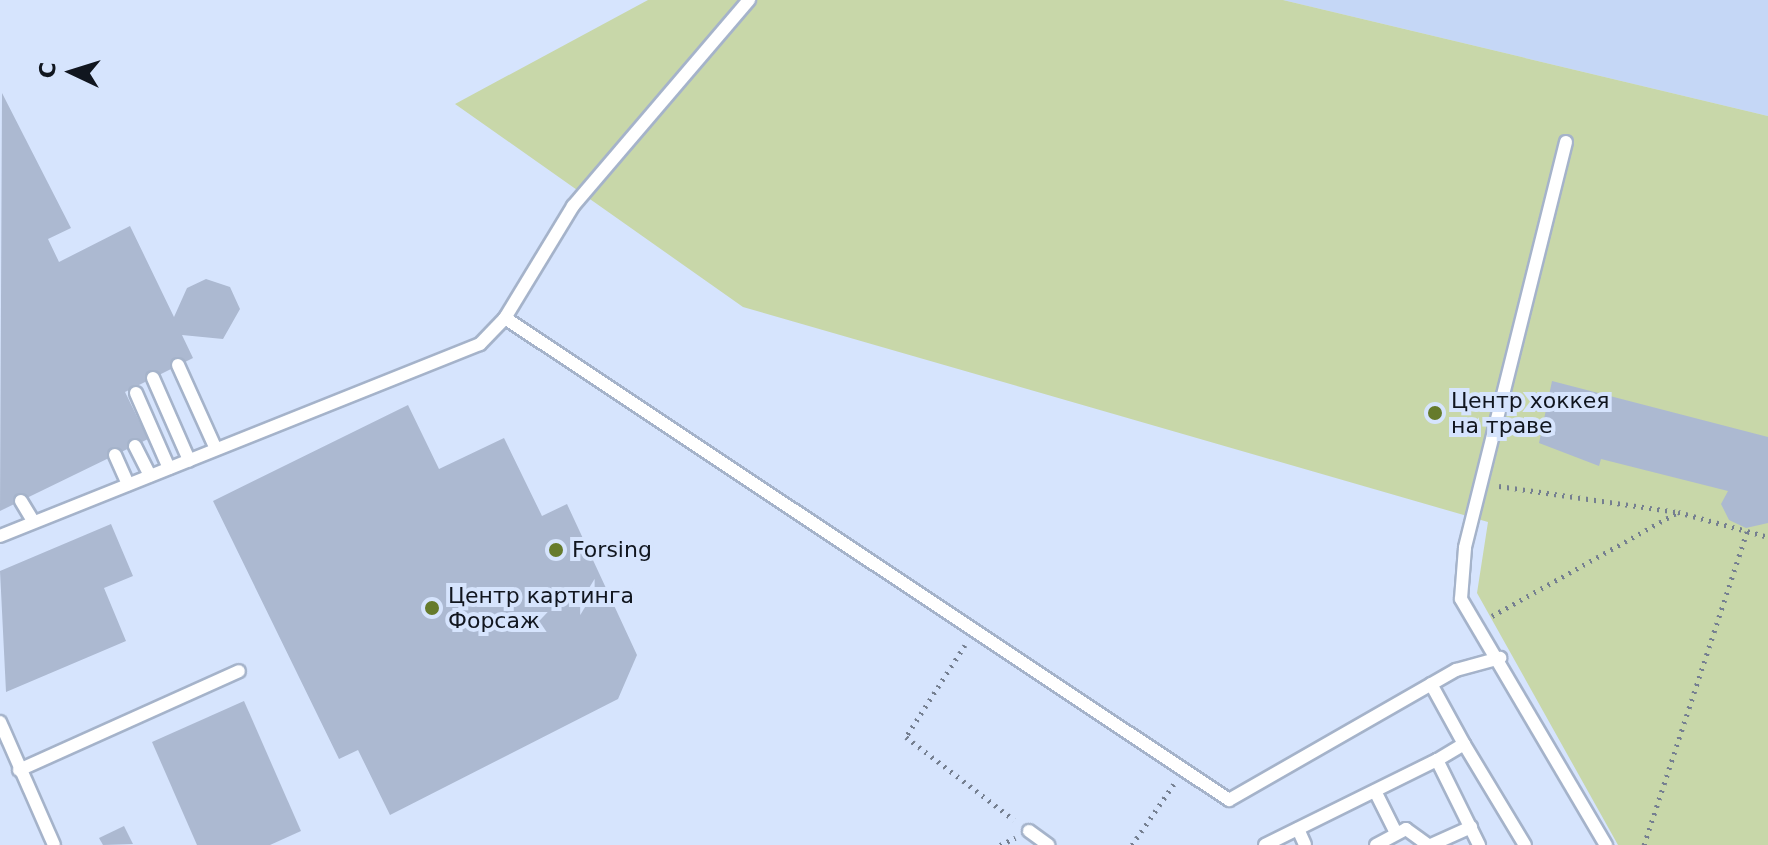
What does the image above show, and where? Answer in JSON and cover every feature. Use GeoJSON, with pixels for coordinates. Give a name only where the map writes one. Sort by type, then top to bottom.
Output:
{"type":"FeatureCollection","features":[{"type":"Feature","properties":{"kind":"lane"},"geometry":{"type":"LineString","coordinates":[[0,536],[480,344],[505,318],[573,206],[749,0]]}},
{"type":"Feature","properties":{"kind":"lane"},"geometry":{"type":"LineString","coordinates":[[1566,142],[1482,484],[1461,599],[1500,658],[1606,845]]}},
{"type":"Feature","properties":{"kind":"lane"},"geometry":{"type":"LineString","coordinates":[[505,318],[1229,800],[1431,684],[1500,658]]}},
{"type":"Feature","properties":{"kind":"lane"},"geometry":{"type":"LineString","coordinates":[[178,365],[216,449]]}},
{"type":"Feature","properties":{"kind":"lane"},"geometry":{"type":"LineString","coordinates":[[153,378],[189,460]]}},
{"type":"Feature","properties":{"kind":"lane"},"geometry":{"type":"LineString","coordinates":[[136,393],[169,468]]}},
{"type":"Feature","properties":{"kind":"lane"},"geometry":{"type":"LineString","coordinates":[[135,446],[150,475]]}},
{"type":"Feature","properties":{"kind":"lane"},"geometry":{"type":"LineString","coordinates":[[115,455],[128,484]]}},
{"type":"Feature","properties":{"kind":"lane"},"geometry":{"type":"LineString","coordinates":[[21,501],[33,521]]}},
{"type":"Feature","properties":{"kind":"lane"},"geometry":{"type":"LineString","coordinates":[[19,770],[239,671]]}},
{"type":"Feature","properties":{"kind":"lane"},"geometry":{"type":"LineString","coordinates":[[1431,684],[1525,845]]}},
{"type":"Feature","properties":{"kind":"lane"},"geometry":{"type":"LineString","coordinates":[[0,722],[54,845]]}},
{"type":"Feature","properties":{"kind":"lane"},"geometry":{"type":"LineString","coordinates":[[1265,845],[1464,744]]}},
{"type":"Feature","properties":{"kind":"lane"},"geometry":{"type":"LineString","coordinates":[[1437,760],[1479,845]]}},
{"type":"Feature","properties":{"kind":"lane"},"geometry":{"type":"LineString","coordinates":[[1375,791],[1395,831]]}},
{"type":"Feature","properties":{"kind":"lane"},"geometry":{"type":"LineString","coordinates":[[1376,845],[1395,831],[1421,835],[1430,845],[1471,827]]}},
{"type":"Feature","properties":{"kind":"lane"},"geometry":{"type":"LineString","coordinates":[[1298,829],[1305,845]]}},
{"type":"Feature","properties":{"kind":"lane"},"geometry":{"type":"LineString","coordinates":[[1029,831],[1048,845]]}},
{"type":"Feature","properties":{"kind":"path"},"geometry":{"type":"LineString","coordinates":[[1482,484],[1678,512],[1768,537]]}},
{"type":"Feature","properties":{"kind":"path"},"geometry":{"type":"LineString","coordinates":[[1477,625],[1678,512]]}},
{"type":"Feature","properties":{"kind":"path"},"geometry":{"type":"LineString","coordinates":[[1644,845],[1747,531]]}},
{"type":"Feature","properties":{"kind":"path"},"geometry":{"type":"LineString","coordinates":[[974,630],[906,737],[1029,831],[1000,845]]}},
{"type":"Feature","properties":{"kind":"path"},"geometry":{"type":"LineString","coordinates":[[1132,845],[1184,770]]}},
{"type":"Feature","properties":{"kind":"shaded area"},"geometry":{"type":"Polygon","coordinates":[[[1283,0],[1768,0],[1768,116],[1283,0]]]}},
{"type":"Feature","properties":{"kind":"green space","name":"Центр хоккея на траве"},"geometry":{"type":"Polygon","coordinates":[[[648,0],[1283,0],[1768,116],[1768,845],[1618,845],[1477,593],[1488,522],[743,307],[455,104],[648,0]]]}},
{"type":"Feature","properties":{"kind":"building"},"geometry":{"type":"Polygon","coordinates":[[[2,93],[71,228],[48,239],[59,262],[130,226],[174,317],[187,288],[206,279],[230,287],[240,309],[223,339],[182,335],[193,358],[125,392],[148,439],[0,511],[2,93]]]}},
{"type":"Feature","properties":{"kind":"building"},"geometry":{"type":"Polygon","coordinates":[[[1552,381],[1768,437],[1768,523],[1746,528],[1729,520],[1721,504],[1728,491],[1601,459],[1599,466],[1539,443],[1552,381]]]}},
{"type":"Feature","properties":{"kind":"building"},"geometry":{"type":"Polygon","coordinates":[[[408,405],[439,469],[504,438],[542,516],[567,504],[637,655],[618,699],[390,815],[358,750],[339,759],[213,501],[408,405]]]}},
{"type":"Feature","properties":{"kind":"building"},"geometry":{"type":"Polygon","coordinates":[[[111,524],[133,576],[104,588],[126,641],[6,692],[0,571],[111,524]]]}},
{"type":"Feature","properties":{"kind":"building"},"geometry":{"type":"Polygon","coordinates":[[[244,701],[301,831],[270,845],[197,845],[152,742],[244,701]]]}},
{"type":"Feature","properties":{"kind":"building"},"geometry":{"type":"Polygon","coordinates":[[[124,826],[133,844],[103,845],[99,838],[124,826]]]}},
{"type":"Feature","properties":{"kind":"place","name":"Центр хоккея на траве"},"geometry":{"type":"Point","coordinates":[1435,413]}},
{"type":"Feature","properties":{"kind":"place","name":"Forsing"},"geometry":{"type":"Point","coordinates":[556,550]}},
{"type":"Feature","properties":{"kind":"place","name":"Центр картинга Форсаж"},"geometry":{"type":"Point","coordinates":[432,608]}}]}
